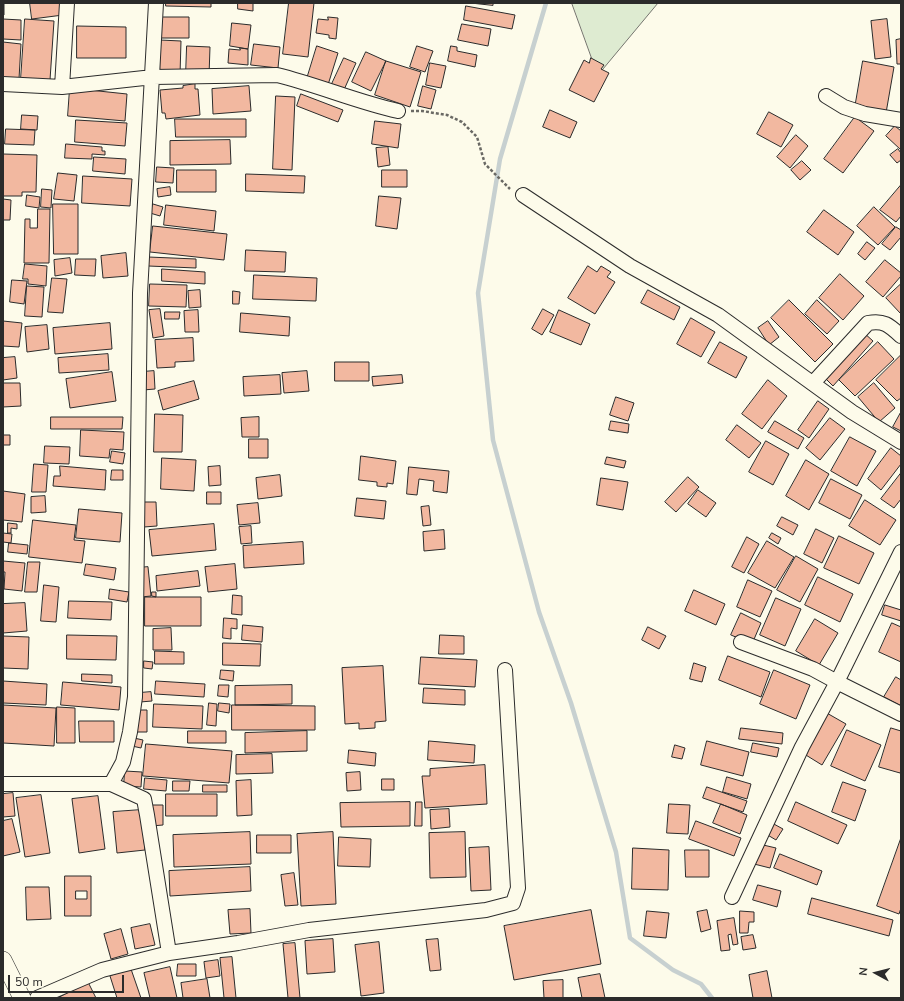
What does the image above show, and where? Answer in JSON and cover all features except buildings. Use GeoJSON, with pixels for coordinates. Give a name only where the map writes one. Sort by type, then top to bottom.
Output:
{"type":"FeatureCollection","features":[{"type":"Feature","properties":{"kind":"street"},"geometry":{"type":"LineString","coordinates":[[62,87],[67,3]]}},
{"type":"Feature","properties":{"kind":"street"},"geometry":{"type":"LineString","coordinates":[[110,784],[123,762],[130,732],[135,696],[140,293],[156,3]]}},
{"type":"Feature","properties":{"kind":"street"},"geometry":{"type":"LineString","coordinates":[[3,84],[62,87],[153,77],[277,76],[398,111]]}},
{"type":"Feature","properties":{"kind":"street"},"geometry":{"type":"LineString","coordinates":[[826,96],[844,107],[865,114],[901,120]]}},
{"type":"Feature","properties":{"kind":"street"},"geometry":{"type":"LineString","coordinates":[[523,195],[630,266],[718,315],[852,412],[901,442]]}},
{"type":"Feature","properties":{"kind":"street"},"geometry":{"type":"LineString","coordinates":[[812,383],[868,324],[878,322],[890,325],[901,336]]}},
{"type":"Feature","properties":{"kind":"street"},"geometry":{"type":"LineString","coordinates":[[732,897],[802,746],[837,682],[901,552]]}},
{"type":"Feature","properties":{"kind":"street"},"geometry":{"type":"LineString","coordinates":[[740,642],[812,669],[901,714]]}},
{"type":"Feature","properties":{"kind":"street"},"geometry":{"type":"LineString","coordinates":[[36,998],[102,970],[169,953],[238,943],[309,930],[486,910],[513,903],[518,888],[505,670]]}},
{"type":"Feature","properties":{"kind":"street"},"geometry":{"type":"LineString","coordinates":[[3,784],[110,784],[144,799],[169,953]]}},
{"type":"Feature","properties":{"kind":"street"},"geometry":{"type":"LineString","coordinates":[[3,960],[22,998]]}},
{"type":"Feature","properties":{"kind":"path"},"geometry":{"type":"LineString","coordinates":[[398,111],[422,111],[447,115],[462,122],[477,137],[485,164],[509,188],[523,195]]}},
{"type":"Feature","properties":{"kind":"green space"},"geometry":{"type":"Polygon","coordinates":[[[572,3],[658,3],[598,75],[572,3]]]}},
{"type":"Feature","properties":{"kind":"waterway"},"geometry":{"type":"LineString","coordinates":[[546,3],[500,159],[478,293],[493,440],[539,612],[571,703],[616,852],[630,938],[673,970],[701,984],[712,998]]}}]}
